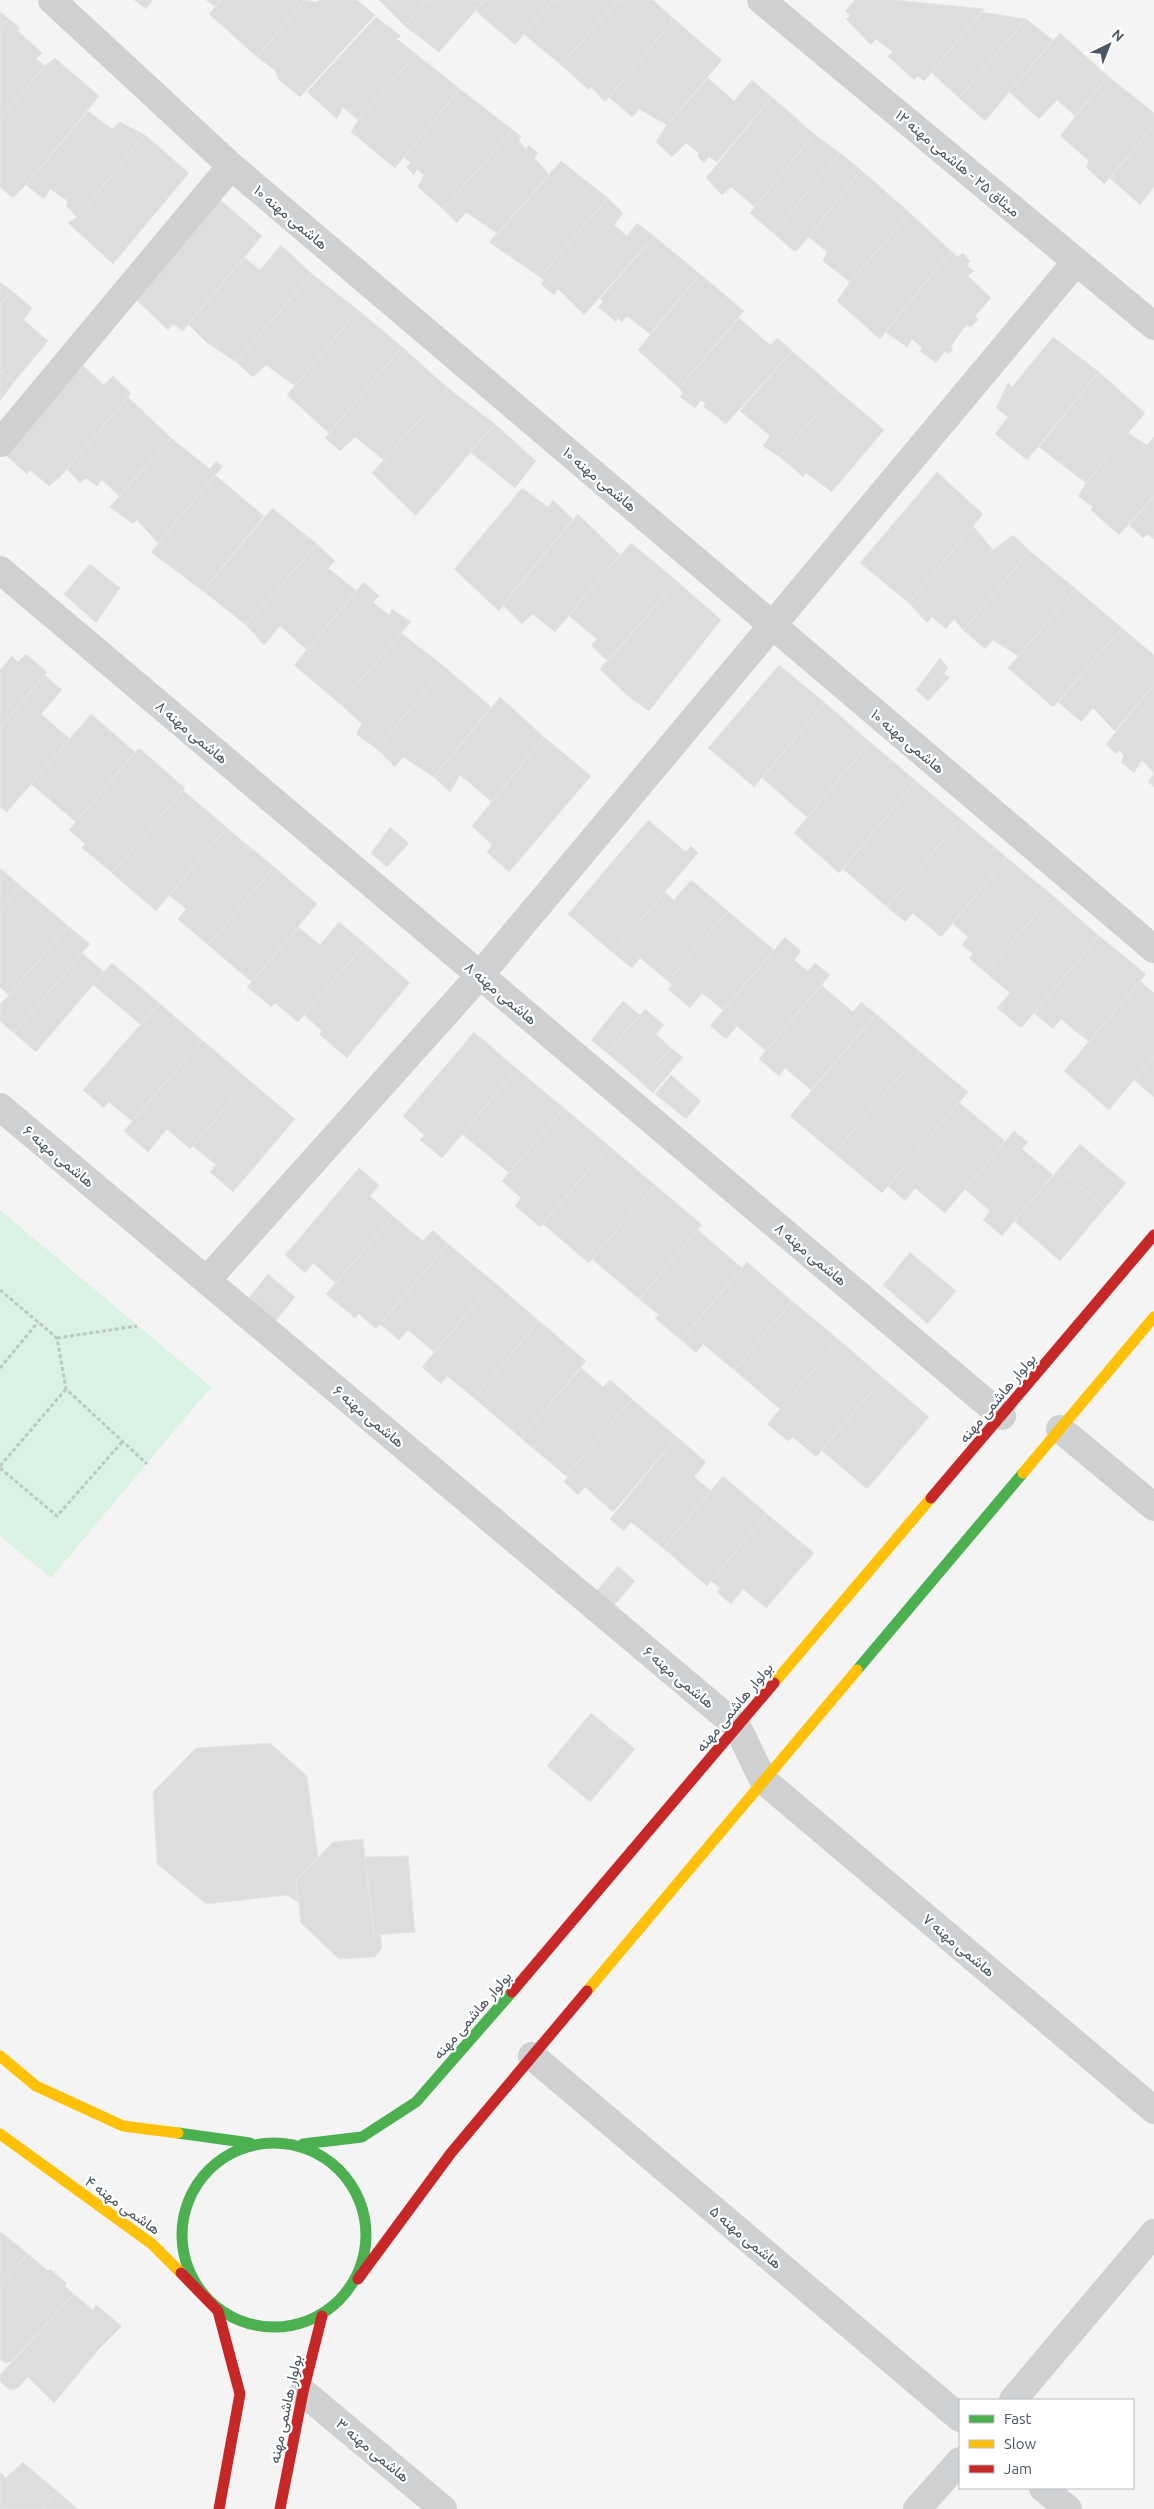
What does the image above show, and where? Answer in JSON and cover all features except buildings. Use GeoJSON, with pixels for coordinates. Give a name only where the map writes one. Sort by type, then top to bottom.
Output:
{"type":"FeatureCollection","features":[{"type":"Feature","properties":{"kind":"street","name":"هاشمی مهنه ۱۰"},"geometry":{"type":"LineString","coordinates":[[52,0],[231,166],[1154,949]]}},
{"type":"Feature","properties":{"kind":"street","name":"میثاق ۲۵ - هاشمی مهنه ۱۲"},"geometry":{"type":"LineString","coordinates":[[761,0],[1154,326]]}},
{"type":"Feature","properties":{"kind":"street"},"geometry":{"type":"LineString","coordinates":[[0,443],[231,166]]}},
{"type":"Feature","properties":{"kind":"street"},"geometry":{"type":"LineString","coordinates":[[207,1280],[480,975],[1076,262]]}},
{"type":"Feature","properties":{"kind":"street","name":"هاشمی مهنه ۸"},"geometry":{"type":"LineString","coordinates":[[0,570],[1002,1416]]}},
{"type":"Feature","properties":{"kind":"street","name":"هاشمی مهنه ۶"},"geometry":{"type":"LineString","coordinates":[[0,1107],[737,1726]]}},
{"type":"Feature","properties":{"kind":"street","name":"بولوار هاشمی مهنه"},"geometry":{"type":"LineString","coordinates":[[250,2143],[303,2144],[362,2137],[416,2102],[454,2061],[1154,1235]]}},
{"type":"Feature","properties":{"kind":"street"},"geometry":{"type":"LineString","coordinates":[[218,2311],[269,2329],[322,2316],[358,2279],[451,2153],[1154,1316]]}},
{"type":"Feature","properties":{"kind":"street"},"geometry":{"type":"LineString","coordinates":[[1060,1429],[1154,1507]]}},
{"type":"Feature","properties":{"kind":"street"},"geometry":{"type":"LineString","coordinates":[[737,1726],[763,1780]]}},
{"type":"Feature","properties":{"kind":"street","name":"هاشمی مهنه ۷"},"geometry":{"type":"LineString","coordinates":[[763,1780],[1154,2110]]}},
{"type":"Feature","properties":{"kind":"street"},"geometry":{"type":"LineString","coordinates":[[0,2056],[36,2086],[123,2126],[250,2143]]}},
{"type":"Feature","properties":{"kind":"street","name":"هاشمی مهنه ۵"},"geometry":{"type":"LineString","coordinates":[[532,2056],[959,2417]]}},
{"type":"Feature","properties":{"kind":"street","name":"هاشمی مهنه ۴"},"geometry":{"type":"LineString","coordinates":[[0,2134],[152,2244],[218,2311]]}},
{"type":"Feature","properties":{"kind":"street"},"geometry":{"type":"LineString","coordinates":[[219,2509],[240,2394],[218,2311],[186,2269],[181,2216],[205,2170],[250,2143]]}},
{"type":"Feature","properties":{"kind":"street"},"geometry":{"type":"LineString","coordinates":[[303,2144],[348,2175],[368,2226],[358,2279]]}},
{"type":"Feature","properties":{"kind":"street"},"geometry":{"type":"LineString","coordinates":[[1014,2399],[1154,2233]]}},
{"type":"Feature","properties":{"kind":"street","name":"بولوار هاشمی مهنه"},"geometry":{"type":"LineString","coordinates":[[280,2509],[303,2392],[322,2316]]}},
{"type":"Feature","properties":{"kind":"street","name":"هاشمی مهنه ۳"},"geometry":{"type":"LineString","coordinates":[[303,2392],[443,2509]]}},
{"type":"Feature","properties":{"kind":"street"},"geometry":{"type":"LineString","coordinates":[[917,2509],[959,2463]]}},
{"type":"Feature","properties":{"kind":"street"},"geometry":{"type":"LineString","coordinates":[[1044,2489],[1068,2509]]}},
{"type":"Feature","properties":{"kind":"path"},"geometry":{"type":"LineString","coordinates":[[0,1290],[57,1338],[66,1388],[147,1464]]}},
{"type":"Feature","properties":{"kind":"path"},"geometry":{"type":"LineString","coordinates":[[0,1368],[38,1322]]}},
{"type":"Feature","properties":{"kind":"path"},"geometry":{"type":"LineString","coordinates":[[57,1338],[138,1326]]}},
{"type":"Feature","properties":{"kind":"path"},"geometry":{"type":"LineString","coordinates":[[66,1388],[0,1467],[57,1516],[123,1441]]}},
{"type":"Feature","properties":{"kind":"green space"},"geometry":{"type":"Polygon","coordinates":[[[0,1210],[211,1387],[51,1578],[0,1536],[0,1210]]]}},
{"type":"Feature","properties":{"kind":"traffic: fast"},"geometry":{"type":"LineString","coordinates":[[857,1670],[1023,1473]]}},
{"type":"Feature","properties":{"kind":"traffic: fast"},"geometry":{"type":"LineString","coordinates":[[303,2144],[362,2137],[416,2102],[512,1992]]}},
{"type":"Feature","properties":{"kind":"traffic: fast"},"geometry":{"type":"LineString","coordinates":[[178,2133],[250,2143]]}},
{"type":"Feature","properties":{"kind":"traffic: fast"},"geometry":{"type":"LineString","coordinates":[[265,2143],[283,2143],[309,2150],[325,2158],[339,2170],[351,2184],[359,2200],[366,2226],[366,2235],[366,2244],[359,2270],[351,2286],[339,2300],[325,2312],[301,2323],[283,2327],[265,2327],[247,2323],[223,2312],[197,2286],[186,2262],[182,2244],[182,2226],[186,2208],[197,2184],[223,2158],[247,2147],[265,2143]]}},
{"type":"Feature","properties":{"kind":"traffic: slow"},"geometry":{"type":"LineString","coordinates":[[1023,1473],[1154,1317]]}},
{"type":"Feature","properties":{"kind":"traffic: slow"},"geometry":{"type":"LineString","coordinates":[[774,1683],[931,1498]]}},
{"type":"Feature","properties":{"kind":"traffic: slow"},"geometry":{"type":"LineString","coordinates":[[587,1991],[857,1670]]}},
{"type":"Feature","properties":{"kind":"traffic: slow"},"geometry":{"type":"LineString","coordinates":[[0,2056],[36,2086],[123,2126],[178,2133]]}},
{"type":"Feature","properties":{"kind":"traffic: slow"},"geometry":{"type":"LineString","coordinates":[[0,2134],[152,2244],[181,2273]]}},
{"type":"Feature","properties":{"kind":"traffic: jam"},"geometry":{"type":"LineString","coordinates":[[931,1498],[1154,1235]]}},
{"type":"Feature","properties":{"kind":"traffic: jam"},"geometry":{"type":"LineString","coordinates":[[512,1992],[774,1683]]}},
{"type":"Feature","properties":{"kind":"traffic: jam"},"geometry":{"type":"LineString","coordinates":[[358,2279],[451,2153],[587,1991]]}},
{"type":"Feature","properties":{"kind":"traffic: jam"},"geometry":{"type":"LineString","coordinates":[[181,2273],[218,2311],[240,2394],[219,2509]]}},
{"type":"Feature","properties":{"kind":"traffic: jam"},"geometry":{"type":"LineString","coordinates":[[280,2509],[303,2392],[322,2316]]}}]}
